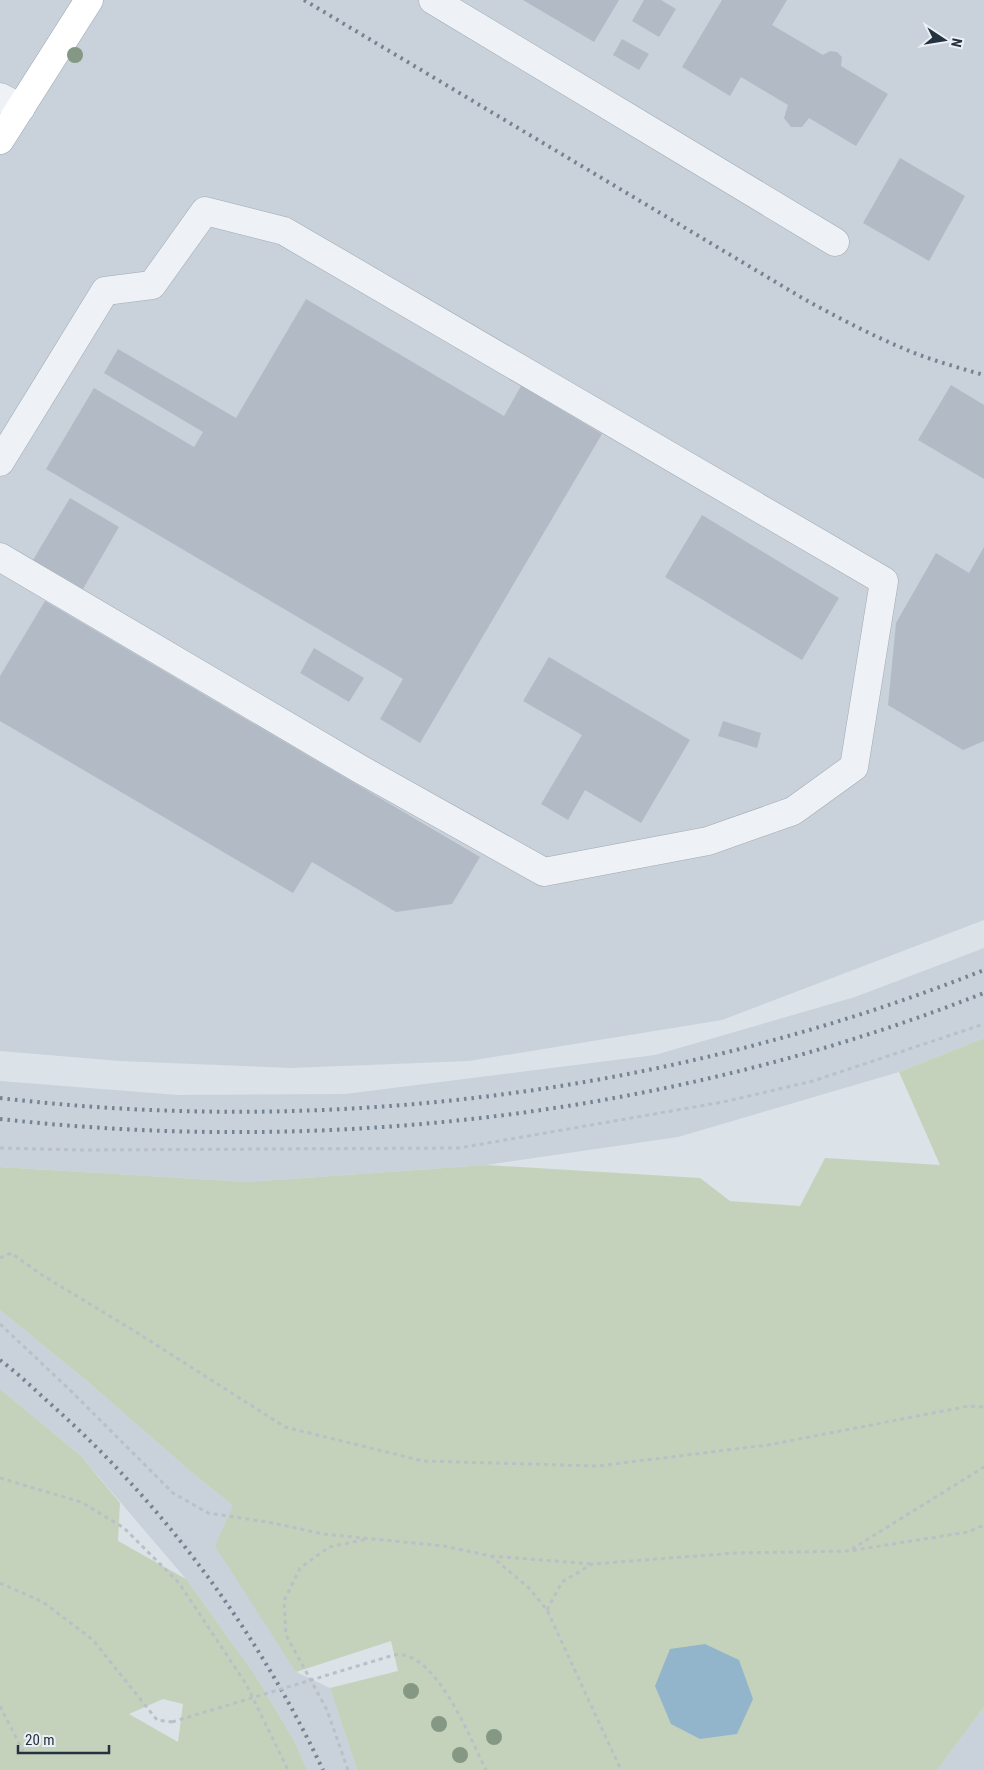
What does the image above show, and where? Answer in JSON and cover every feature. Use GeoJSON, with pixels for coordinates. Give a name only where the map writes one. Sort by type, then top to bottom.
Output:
{"type":"FeatureCollection","features":[{"type":"Feature","properties":{"kind":"main road"},"geometry":{"type":"LineString","coordinates":[[0,140],[10,103],[90,0]]}},
{"type":"Feature","properties":{"kind":"lane"},"geometry":{"type":"LineString","coordinates":[[433,0],[835,242]]}},
{"type":"Feature","properties":{"kind":"lane"},"geometry":{"type":"LineString","coordinates":[[0,462],[105,291],[152,285],[205,211],[284,231],[884,581],[854,767],[793,811],[708,841],[544,872],[360,769],[0,558]]}},
{"type":"Feature","properties":{"kind":"path"},"geometry":{"type":"LineString","coordinates":[[0,1148],[102,1150],[458,1148],[723,1102],[813,1081],[984,1024]]}},
{"type":"Feature","properties":{"kind":"path"},"geometry":{"type":"LineString","coordinates":[[0,1258],[11,1252],[42,1275],[136,1332],[285,1427],[423,1461],[598,1466],[768,1445],[969,1406],[984,1407]]}},
{"type":"Feature","properties":{"kind":"path"},"geometry":{"type":"LineString","coordinates":[[0,1324],[71,1391],[173,1493],[208,1513],[273,1523],[323,1534],[444,1546],[491,1556],[592,1564],[736,1553],[849,1551],[968,1532],[984,1525]]}},
{"type":"Feature","properties":{"kind":"path"},"geometry":{"type":"LineString","coordinates":[[849,1551],[984,1467]]}},
{"type":"Feature","properties":{"kind":"path"},"geometry":{"type":"LineString","coordinates":[[0,1478],[81,1502],[124,1528],[179,1583],[246,1684],[288,1770]]}},
{"type":"Feature","properties":{"kind":"path"},"geometry":{"type":"LineString","coordinates":[[348,1770],[327,1710],[286,1635],[284,1601],[300,1568],[329,1547],[373,1538]]}},
{"type":"Feature","properties":{"kind":"path"},"geometry":{"type":"LineString","coordinates":[[491,1556],[529,1588],[547,1610],[621,1770]]}},
{"type":"Feature","properties":{"kind":"path"},"geometry":{"type":"LineString","coordinates":[[547,1610],[562,1582],[592,1564]]}},
{"type":"Feature","properties":{"kind":"path"},"geometry":{"type":"LineString","coordinates":[[0,1583],[43,1602],[93,1640],[157,1720],[172,1722],[394,1655],[401,1654],[415,1659],[434,1675],[452,1701],[486,1770]]}},
{"type":"Feature","properties":{"kind":"path"},"geometry":{"type":"LineString","coordinates":[[0,1706],[23,1751]]}},
{"type":"Feature","properties":{"kind":"shaded area"},"geometry":{"type":"Polygon","coordinates":[[[0,0],[984,0],[984,920],[722,1020],[469,1061],[291,1068],[120,1061],[0,1051],[0,0]]]}},
{"type":"Feature","properties":{"kind":"shaded area"},"geometry":{"type":"Polygon","coordinates":[[[984,948],[984,1038],[899,1072],[678,1137],[486,1165],[248,1182],[0,1167],[0,1081],[178,1095],[345,1094],[655,1055],[855,997],[984,948]]]}},
{"type":"Feature","properties":{"kind":"shaded area"},"geometry":{"type":"Polygon","coordinates":[[[0,1310],[87,1381],[233,1506],[296,1672],[330,1688],[357,1770],[307,1770],[295,1742],[255,1675],[186,1579],[81,1456],[0,1389],[0,1310]]]}},
{"type":"Feature","properties":{"kind":"shaded area"},"geometry":{"type":"Polygon","coordinates":[[[984,1707],[984,1770],[937,1770],[984,1707]]]}},
{"type":"Feature","properties":{"kind":"green space"},"geometry":{"type":"Polygon","coordinates":[[[984,1038],[984,1707],[937,1770],[357,1770],[330,1688],[398,1671],[391,1641],[296,1672],[215,1546],[233,1506],[87,1381],[0,1310],[0,1167],[248,1182],[486,1165],[700,1178],[730,1201],[800,1206],[825,1158],[940,1165],[899,1072],[984,1038]]]}},
{"type":"Feature","properties":{"kind":"green space"},"geometry":{"type":"Polygon","coordinates":[[[0,1389],[81,1456],[120,1503],[118,1541],[186,1579],[255,1675],[295,1742],[307,1770],[0,1770],[0,1389]],[[163,1699],[129,1714],[178,1742],[183,1704],[163,1699]]]}},
{"type":"Feature","properties":{"kind":"water"},"geometry":{"type":"Polygon","coordinates":[[[705,1644],[739,1660],[753,1699],[737,1734],[700,1739],[671,1724],[655,1686],[670,1649],[705,1644]]]}},
{"type":"Feature","properties":{"kind":"building"},"geometry":{"type":"Polygon","coordinates":[[[523,0],[619,0],[594,42],[523,0]]]}},
{"type":"Feature","properties":{"kind":"building"},"geometry":{"type":"Polygon","coordinates":[[[644,0],[661,0],[676,9],[659,37],[632,21],[644,0]]]}},
{"type":"Feature","properties":{"kind":"building"},"geometry":{"type":"Polygon","coordinates":[[[722,0],[787,0],[772,25],[823,55],[830,51],[837,52],[842,57],[841,66],[888,94],[856,146],[809,118],[802,127],[791,127],[784,118],[788,105],[741,77],[730,96],[682,67],[722,0]]]}},
{"type":"Feature","properties":{"kind":"building"},"geometry":{"type":"Polygon","coordinates":[[[622,39],[649,54],[639,70],[613,55],[622,39]]]}},
{"type":"Feature","properties":{"kind":"building"},"geometry":{"type":"Polygon","coordinates":[[[900,158],[965,196],[929,261],[863,223],[900,158]]]}},
{"type":"Feature","properties":{"kind":"building"},"geometry":{"type":"Polygon","coordinates":[[[306,299],[504,416],[521,386],[602,434],[420,743],[380,719],[403,679],[46,469],[94,388],[194,447],[203,432],[104,373],[118,349],[236,418],[306,299]]]}},
{"type":"Feature","properties":{"kind":"building"},"geometry":{"type":"Polygon","coordinates":[[[951,385],[984,405],[984,479],[918,440],[951,385]]]}},
{"type":"Feature","properties":{"kind":"building"},"geometry":{"type":"Polygon","coordinates":[[[70,498],[119,527],[83,589],[33,560],[70,498]]]}},
{"type":"Feature","properties":{"kind":"building"},"geometry":{"type":"Polygon","coordinates":[[[702,515],[839,598],[802,660],[665,577],[702,515]]]}},
{"type":"Feature","properties":{"kind":"building"},"geometry":{"type":"Polygon","coordinates":[[[984,547],[984,741],[963,750],[888,705],[896,623],[936,553],[969,573],[984,547]]]}},
{"type":"Feature","properties":{"kind":"building"},"geometry":{"type":"Polygon","coordinates":[[[45,601],[480,857],[452,904],[396,912],[312,862],[293,893],[0,721],[0,676],[45,601]]]}},
{"type":"Feature","properties":{"kind":"building"},"geometry":{"type":"Polygon","coordinates":[[[314,648],[364,678],[349,702],[300,673],[314,648]]]}},
{"type":"Feature","properties":{"kind":"building"},"geometry":{"type":"Polygon","coordinates":[[[549,657],[690,740],[641,823],[585,790],[568,820],[541,804],[582,735],[523,701],[549,657]]]}},
{"type":"Feature","properties":{"kind":"building"},"geometry":{"type":"Polygon","coordinates":[[[723,721],[761,733],[757,748],[718,736],[723,721]]]}},
{"type":"Feature","properties":{"kind":"railway"},"geometry":{"type":"LineString","coordinates":[[304,0],[804,299],[888,342],[984,375]]}},
{"type":"Feature","properties":{"kind":"railway"},"geometry":{"type":"LineString","coordinates":[[0,1098],[125,1109],[250,1112],[375,1107],[500,1095],[624,1075],[746,1047],[866,1012],[984,970]]}},
{"type":"Feature","properties":{"kind":"railway"},"geometry":{"type":"LineString","coordinates":[[0,1119],[125,1129],[250,1132],[375,1128],[500,1116],[624,1096],[746,1069],[866,1035],[984,993]]}},
{"type":"Feature","properties":{"kind":"railway"},"geometry":{"type":"LineString","coordinates":[[0,1360],[29,1384],[88,1439],[129,1481],[167,1525],[237,1618],[297,1718],[323,1770]]}}]}
